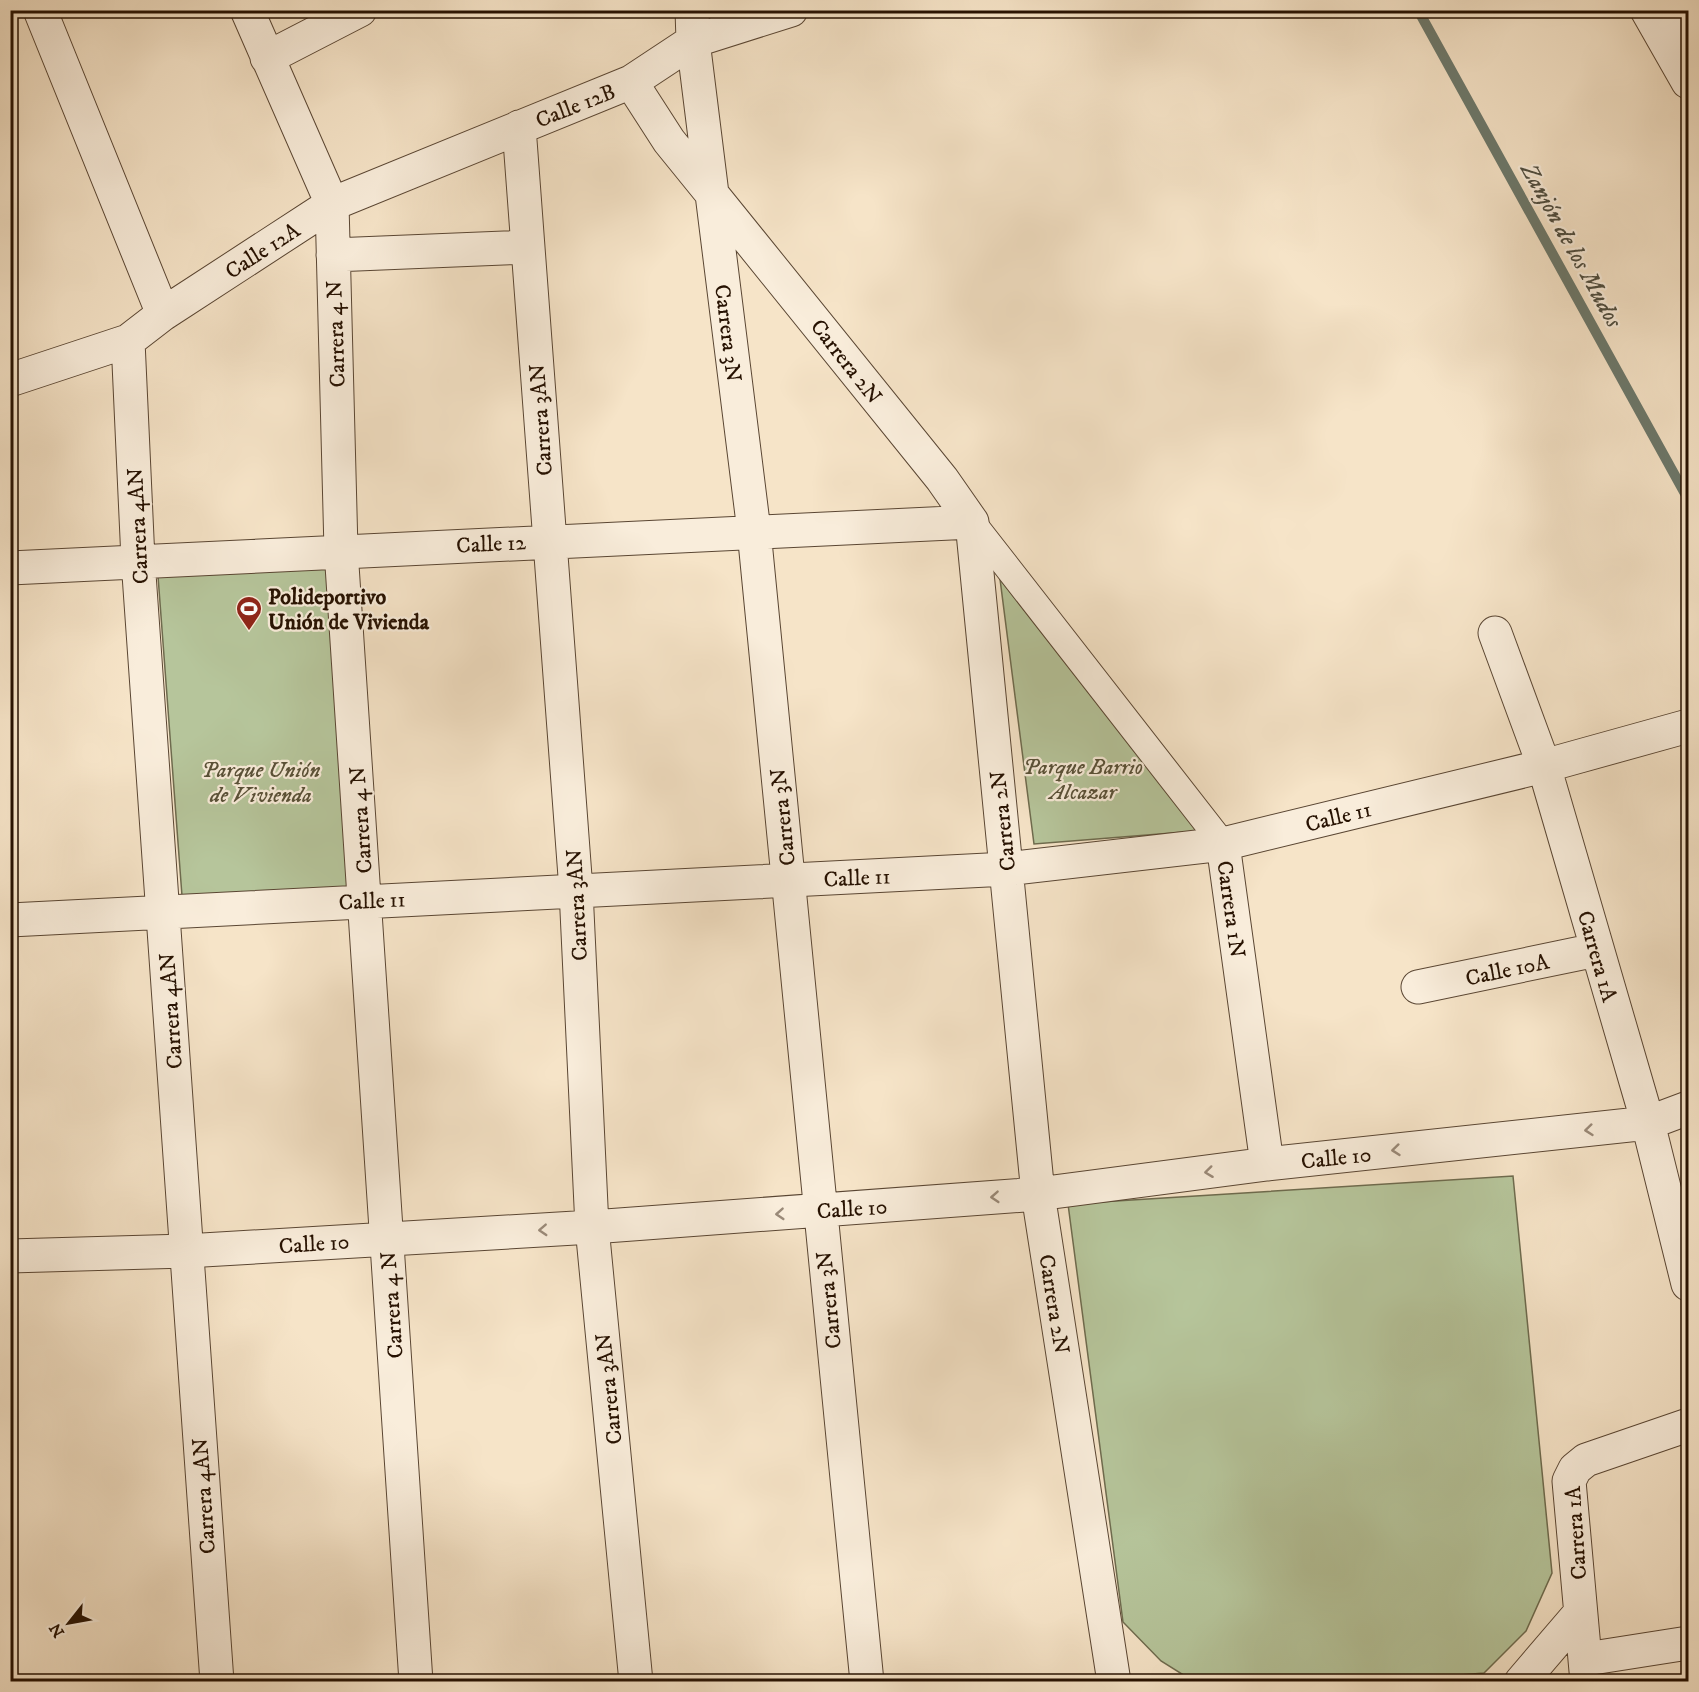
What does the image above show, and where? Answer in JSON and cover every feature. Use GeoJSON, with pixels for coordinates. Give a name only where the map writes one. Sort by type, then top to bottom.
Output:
{"type":"FeatureCollection","features":[{"type":"Feature","properties":{"kind":"street"},"geometry":{"type":"LineString","coordinates":[[40,10],[163,314]]}},
{"type":"Feature","properties":{"kind":"street","name":"Carrera 4 N"},"geometry":{"type":"LineString","coordinates":[[247,10],[332,204],[341,550],[416,1682]]}},
{"type":"Feature","properties":{"kind":"street"},"geometry":{"type":"LineString","coordinates":[[267,58],[360,10]]}},
{"type":"Feature","properties":{"kind":"street"},"geometry":{"type":"LineString","coordinates":[[712,194],[669,141],[631,82],[692,26],[790,10]]}},
{"type":"Feature","properties":{"kind":"street"},"geometry":{"type":"LineString","coordinates":[[1647,10],[1689,82]]}},
{"type":"Feature","properties":{"kind":"street"},"geometry":{"type":"LineString","coordinates":[[692,26],[712,194]]}},
{"type":"Feature","properties":{"kind":"street","name":"Calle 12B"},"geometry":{"type":"LineString","coordinates":[[519,127],[631,82]]}},
{"type":"Feature","properties":{"kind":"street","name":"Calle 12A"},"geometry":{"type":"LineString","coordinates":[[10,381],[128,341],[163,314],[332,204],[519,127]]}},
{"type":"Feature","properties":{"kind":"street","name":"Carrera 3AN"},"geometry":{"type":"LineString","coordinates":[[519,127],[576,890],[592,1227],[636,1682]]}},
{"type":"Feature","properties":{"kind":"street","name":"Carrera 2N"},"geometry":{"type":"LineString","coordinates":[[712,194],[942,478],[972,522],[1038,1194],[1116,1679]]}},
{"type":"Feature","properties":{"kind":"street","name":"Carrera 3N"},"geometry":{"type":"LineString","coordinates":[[712,194],[754,531],[867,1682]]}},
{"type":"Feature","properties":{"kind":"street"},"geometry":{"type":"LineString","coordinates":[[333,255],[527,247]]}},
{"type":"Feature","properties":{"kind":"street","name":"Carrera 4AN"},"geometry":{"type":"LineString","coordinates":[[128,341],[138,560],[217,1682]]}},
{"type":"Feature","properties":{"kind":"street","name":"Calle 12"},"geometry":{"type":"LineString","coordinates":[[10,568],[341,550],[972,522]]}},
{"type":"Feature","properties":{"kind":"street","name":"Carrera 1N"},"geometry":{"type":"LineString","coordinates":[[972,522],[1223,844],[1267,1164]]}},
{"type":"Feature","properties":{"kind":"street","name":"Carrera 1A"},"geometry":{"type":"LineString","coordinates":[[1495,633],[1544,766],[1648,1123],[1689,1284]]}},
{"type":"Feature","properties":{"kind":"street","name":"Calle 11"},"geometry":{"type":"LineString","coordinates":[[10,920],[163,910],[1006,870],[1223,844],[1544,766],[1689,726]]}},
{"type":"Feature","properties":{"kind":"street","name":"Calle 10A"},"geometry":{"type":"LineString","coordinates":[[1418,987],[1596,950]]}},
{"type":"Feature","properties":{"kind":"street","name":"Calle 10"},"geometry":{"type":"LineString","coordinates":[[10,1256],[186,1251],[592,1227],[1038,1194],[1267,1164],[1648,1123],[1689,1108]]}},
{"type":"Feature","properties":{"kind":"street","name":"Carrera 1A"},"geometry":{"type":"LineString","coordinates":[[1586,1670],[1569,1481],[1575,1469],[1586,1460],[1689,1425]]}},
{"type":"Feature","properties":{"kind":"street","name":"Carrera 1A"},"geometry":{"type":"LineString","coordinates":[[1521,1682],[1580,1613]]}},
{"type":"Feature","properties":{"kind":"street"},"geometry":{"type":"LineString","coordinates":[[1586,1670],[1689,1643]]}},
{"type":"Feature","properties":{"kind":"green space","name":"Parque Unión de Vivienda"},"geometry":{"type":"Polygon","coordinates":[[[332,566],[356,888],[182,896],[158,576],[332,566]]]}},
{"type":"Feature","properties":{"kind":"green space","name":"Parque Barrio Alcazar"},"geometry":{"type":"Polygon","coordinates":[[[1000,579],[1197,831],[1034,844],[1000,579]]]}},
{"type":"Feature","properties":{"kind":"green space"},"geometry":{"type":"Polygon","coordinates":[[[1513,1176],[1552,1573],[1526,1631],[1484,1673],[1377,1682],[1193,1681],[1161,1661],[1123,1622],[1068,1204],[1513,1176]]]}},
{"type":"Feature","properties":{"kind":"waterway","name":"Zanjón de los Mudos"},"geometry":{"type":"LineString","coordinates":[[1418,10],[1688,499]]}},
{"type":"Feature","properties":{"kind":"place","name":"Polideportivo Unión de Vivienda"},"geometry":{"type":"Point","coordinates":[249,632]}}]}
